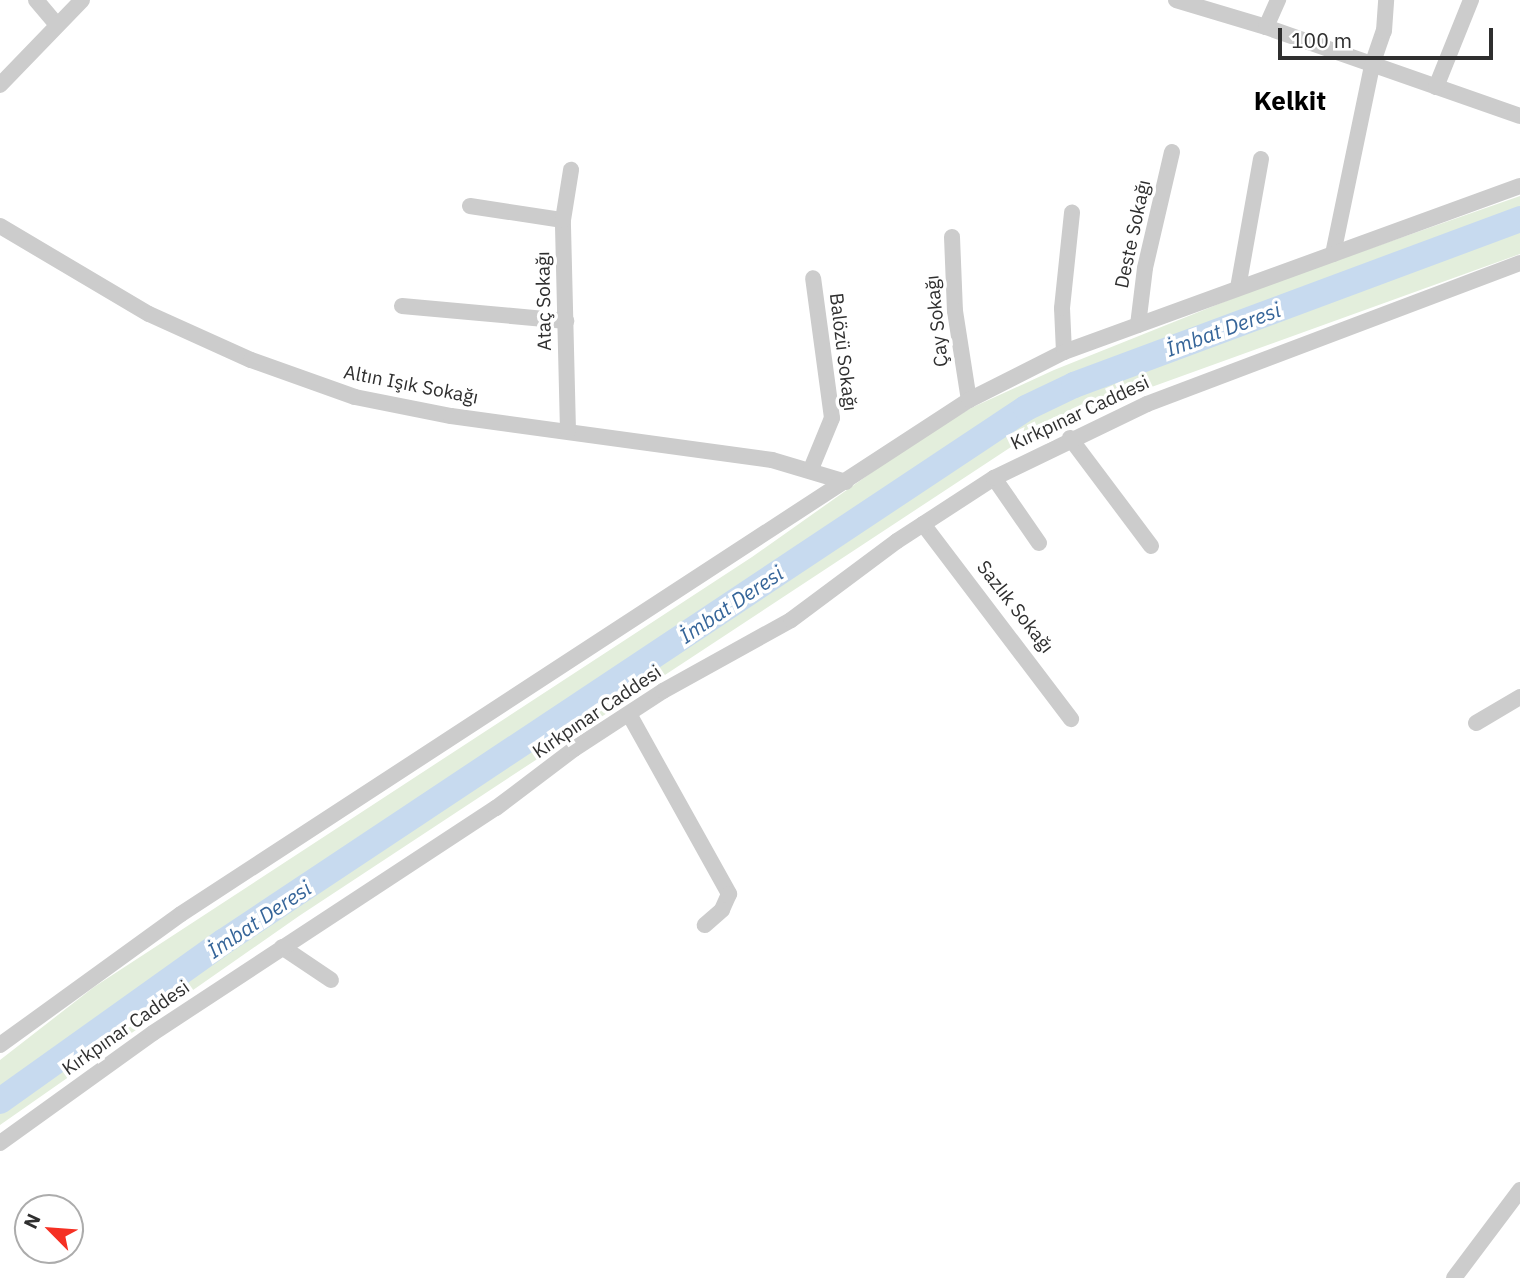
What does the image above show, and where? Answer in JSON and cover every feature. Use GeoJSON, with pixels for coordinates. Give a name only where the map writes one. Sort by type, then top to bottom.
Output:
{"type":"FeatureCollection","features":[{"type":"Feature","properties":{"kind":"street"},"geometry":{"type":"LineString","coordinates":[[36,0],[55,23]]}},
{"type":"Feature","properties":{"kind":"street"},"geometry":{"type":"LineString","coordinates":[[0,85],[55,23],[82,0]]}},
{"type":"Feature","properties":{"kind":"street"},"geometry":{"type":"LineString","coordinates":[[1176,0],[1266,27],[1520,116]]}},
{"type":"Feature","properties":{"kind":"street"},"geometry":{"type":"LineString","coordinates":[[1266,27],[1278,0]]}},
{"type":"Feature","properties":{"kind":"street"},"geometry":{"type":"LineString","coordinates":[[1333,254],[1372,65],[1384,32],[1386,0]]}},
{"type":"Feature","properties":{"kind":"street"},"geometry":{"type":"LineString","coordinates":[[1436,87],[1471,0]]}},
{"type":"Feature","properties":{"kind":"street","name":"Deste Sokağı"},"geometry":{"type":"LineString","coordinates":[[1138,325],[1145,268],[1172,152]]}},
{"type":"Feature","properties":{"kind":"street"},"geometry":{"type":"LineString","coordinates":[[1238,288],[1261,159]]}},
{"type":"Feature","properties":{"kind":"street","name":"Ataç Sokağı"},"geometry":{"type":"LineString","coordinates":[[568,431],[563,220],[571,170]]}},
{"type":"Feature","properties":{"kind":"street"},"geometry":{"type":"LineString","coordinates":[[0,1045],[181,914],[321,826],[581,649],[846,482],[969,400],[1064,352],[1520,186]]}},
{"type":"Feature","properties":{"kind":"street"},"geometry":{"type":"LineString","coordinates":[[470,206],[563,220]]}},
{"type":"Feature","properties":{"kind":"street"},"geometry":{"type":"LineString","coordinates":[[1064,352],[1062,308],[1072,213]]}},
{"type":"Feature","properties":{"kind":"street","name":"Altın Işık Sokağı"},"geometry":{"type":"LineString","coordinates":[[0,226],[149,314],[312,384],[389,405],[811,469],[846,482]]}},
{"type":"Feature","properties":{"kind":"street","name":"Çay Sokağı"},"geometry":{"type":"LineString","coordinates":[[952,237],[955,310],[969,400]]}},
{"type":"Feature","properties":{"kind":"street","name":"Kırkpınar Caddesi"},"geometry":{"type":"LineString","coordinates":[[0,1143],[282,947],[404,871],[629,714],[791,620],[923,524],[994,478],[1070,438],[1147,404],[1518,268]]}},
{"type":"Feature","properties":{"kind":"street","name":"Balözü Sokağı"},"geometry":{"type":"LineString","coordinates":[[811,469],[832,418],[813,278]]}},
{"type":"Feature","properties":{"kind":"street"},"geometry":{"type":"LineString","coordinates":[[402,306],[566,321]]}},
{"type":"Feature","properties":{"kind":"street"},"geometry":{"type":"LineString","coordinates":[[1070,438],[1151,546]]}},
{"type":"Feature","properties":{"kind":"street"},"geometry":{"type":"LineString","coordinates":[[994,478],[1039,543]]}},
{"type":"Feature","properties":{"kind":"street","name":"Sazlık Sokağı"},"geometry":{"type":"LineString","coordinates":[[923,524],[1071,719]]}},
{"type":"Feature","properties":{"kind":"street"},"geometry":{"type":"LineString","coordinates":[[1476,723],[1520,697]]}},
{"type":"Feature","properties":{"kind":"street"},"geometry":{"type":"LineString","coordinates":[[629,714],[729,894],[722,910],[705,925]]}},
{"type":"Feature","properties":{"kind":"street"},"geometry":{"type":"LineString","coordinates":[[282,947],[331,980]]}},
{"type":"Feature","properties":{"kind":"street"},"geometry":{"type":"LineString","coordinates":[[1454,1278],[1520,1190]]}},
{"type":"Feature","properties":{"kind":"green space"},"geometry":{"type":"Polygon","coordinates":[[[1520,196],[1520,254],[1074,415],[1011,447],[299,916],[0,1125],[0,1060],[94,987],[752,557],[919,439],[971,408],[1054,370],[1266,285],[1520,196]]]}},
{"type":"Feature","properties":{"kind":"waterway","name":"İmbat Deresi"},"geometry":{"type":"LineString","coordinates":[[0,1101],[223,942],[1026,408],[1074,385],[1520,219]]}},
{"type":"Feature","properties":{"kind":"district","name":"Kelkit"},"geometry":{"type":"Point","coordinates":[1290,101]}}]}
